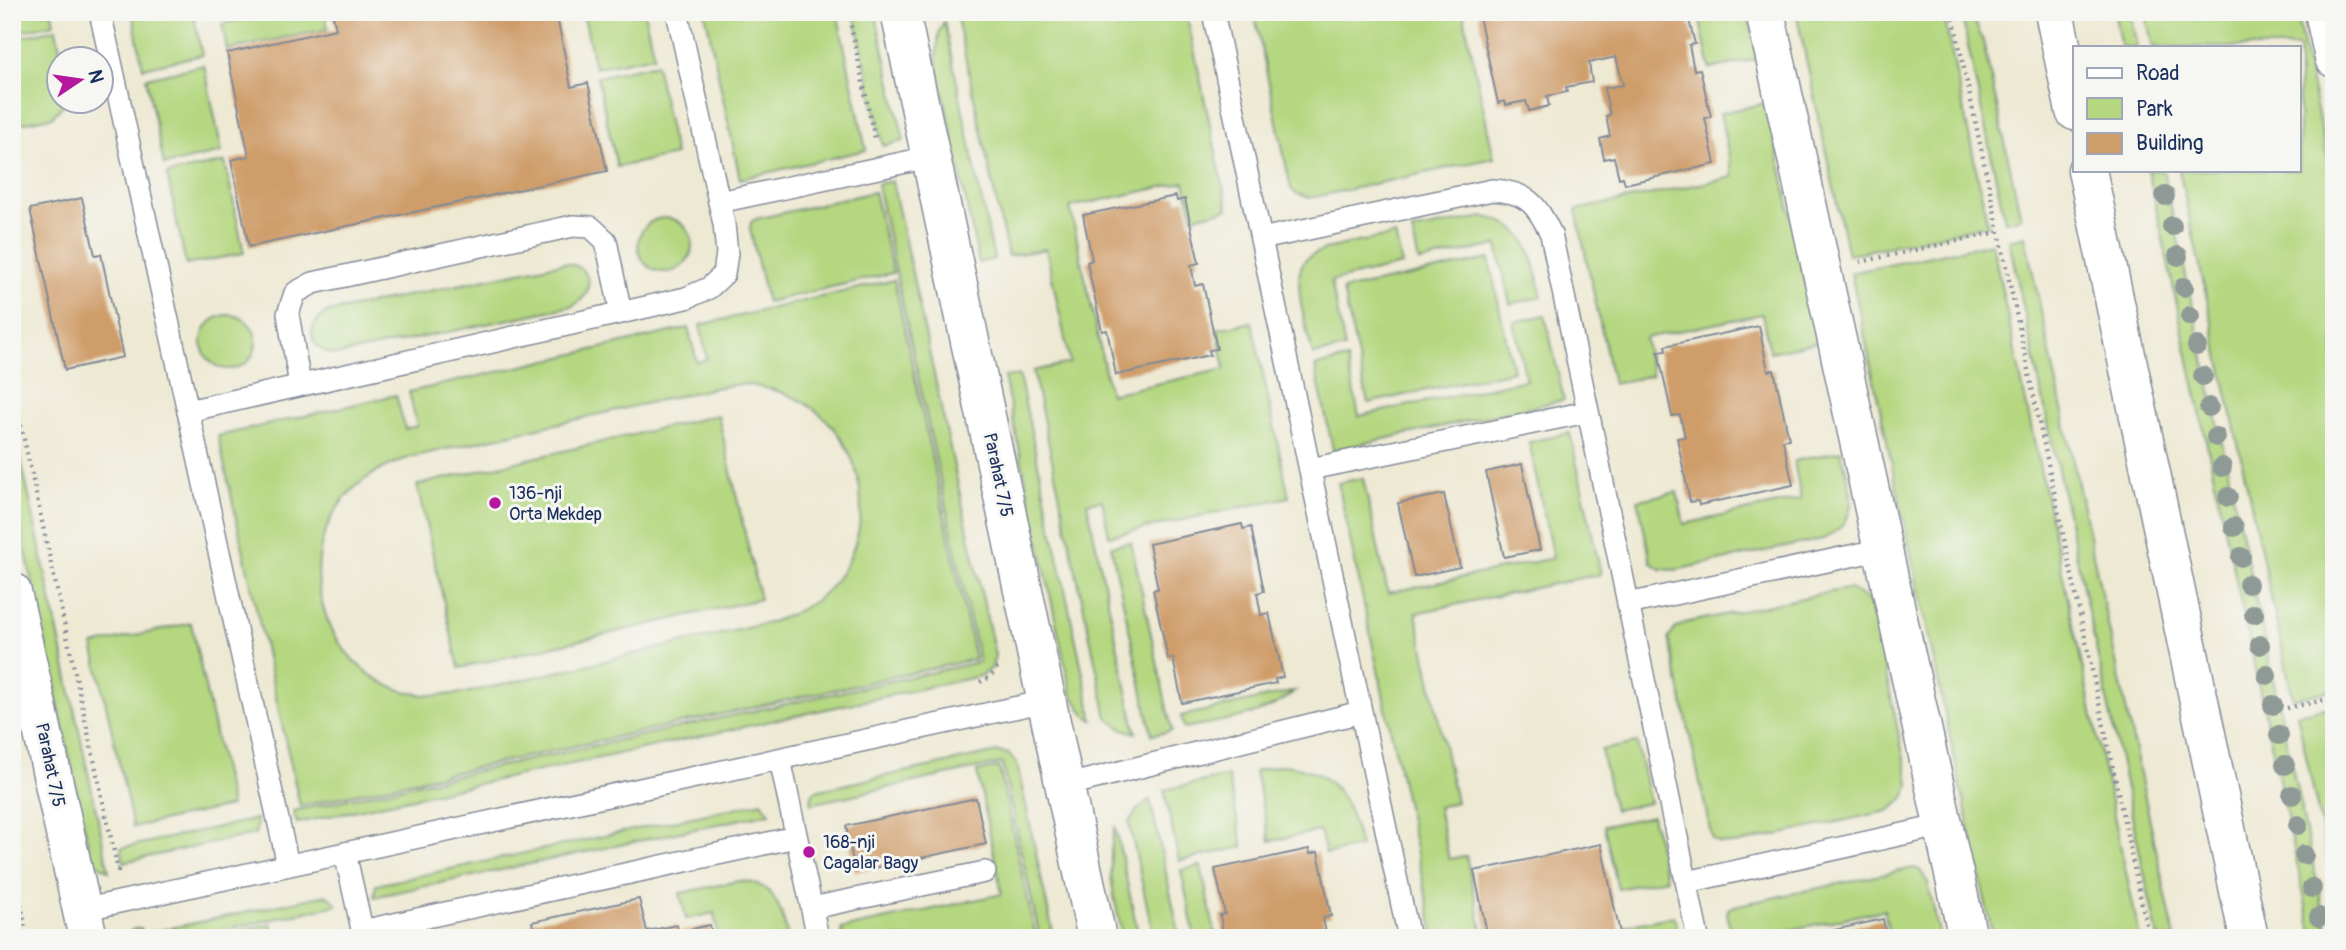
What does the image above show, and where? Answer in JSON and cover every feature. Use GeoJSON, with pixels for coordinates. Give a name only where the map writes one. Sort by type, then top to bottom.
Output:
{"type":"FeatureCollection","features":[{"type":"Feature","properties":{"kind":"street","name":"Parahat 7/5"},"geometry":{"type":"LineString","coordinates":[[900,12],[1097,938]]}},
{"type":"Feature","properties":{"kind":"street"},"geometry":{"type":"LineString","coordinates":[[1765,12],[1968,938]]}},
{"type":"Feature","properties":{"kind":"street"},"geometry":{"type":"LineString","coordinates":[[2054,12],[2073,102]]}},
{"type":"Feature","properties":{"kind":"street"},"geometry":{"type":"LineString","coordinates":[[2324,12],[2334,58]]}},
{"type":"Feature","properties":{"kind":"street"},"geometry":{"type":"LineString","coordinates":[[2087,172],[2249,938]]}},
{"type":"Feature","properties":{"kind":"street","name":"Parahat 7/5"},"geometry":{"type":"LineString","coordinates":[[12,592],[85,924]]}},
{"type":"Feature","properties":{"kind":"lane"},"geometry":{"type":"LineString","coordinates":[[100,12],[288,866]]}},
{"type":"Feature","properties":{"kind":"lane"},"geometry":{"type":"LineString","coordinates":[[188,411],[686,298],[709,288],[724,274],[727,253],[719,202],[677,12]]}},
{"type":"Feature","properties":{"kind":"lane"},"geometry":{"type":"LineString","coordinates":[[1213,12],[1409,938]]}},
{"type":"Feature","properties":{"kind":"lane"},"geometry":{"type":"LineString","coordinates":[[719,202],[930,157]]}},
{"type":"Feature","properties":{"kind":"lane"},"geometry":{"type":"LineString","coordinates":[[1261,239],[1492,190],[1511,191],[1527,198],[1541,214],[1550,234],[1698,938]]}},
{"type":"Feature","properties":{"kind":"lane"},"geometry":{"type":"LineString","coordinates":[[300,385],[288,314],[295,293],[327,280],[573,226],[591,227],[606,241],[621,313]]}},
{"type":"Feature","properties":{"kind":"lane"},"geometry":{"type":"LineString","coordinates":[[1310,469],[1587,412]]}},
{"type":"Feature","properties":{"kind":"lane"},"geometry":{"type":"LineString","coordinates":[[1628,604],[1883,549]]}},
{"type":"Feature","properties":{"kind":"lane"},"geometry":{"type":"LineString","coordinates":[[85,924],[288,866],[1046,701]]}},
{"type":"Feature","properties":{"kind":"lane"},"geometry":{"type":"LineString","coordinates":[[1064,786],[1361,712]]}},
{"type":"Feature","properties":{"kind":"lane"},"geometry":{"type":"LineString","coordinates":[[780,759],[818,938]]}},
{"type":"Feature","properties":{"kind":"lane"},"geometry":{"type":"LineString","coordinates":[[1686,882],[1944,825]]}},
{"type":"Feature","properties":{"kind":"lane"},"geometry":{"type":"LineString","coordinates":[[345,853],[363,934],[796,837]]}},
{"type":"Feature","properties":{"kind":"lane"},"geometry":{"type":"LineString","coordinates":[[812,908],[985,872]]}},
{"type":"Feature","properties":{"kind":"path"},"geometry":{"type":"LineString","coordinates":[[848,12],[877,148]]}},
{"type":"Feature","properties":{"kind":"path"},"geometry":{"type":"LineString","coordinates":[[1952,12],[2149,938]]}},
{"type":"Feature","properties":{"kind":"path"},"geometry":{"type":"LineString","coordinates":[[1850,264],[1999,232]]}},
{"type":"Feature","properties":{"kind":"path"},"geometry":{"type":"LineString","coordinates":[[12,384],[118,870],[131,867]]}},
{"type":"Feature","properties":{"kind":"path"},"geometry":{"type":"LineString","coordinates":[[969,684],[990,677],[998,669],[1000,662]]}},
{"type":"Feature","properties":{"kind":"path"},"geometry":{"type":"LineString","coordinates":[[2287,708],[2334,698]]}},
{"type":"Feature","properties":{"kind":"path"},"geometry":{"type":"LineString","coordinates":[[12,863],[28,938]]}},
{"type":"Feature","properties":{"kind":"green space"},"geometry":{"type":"Polygon","coordinates":[[[12,12],[52,12],[54,24],[12,33],[12,12]]]}},
{"type":"Feature","properties":{"kind":"green space"},"geometry":{"type":"Polygon","coordinates":[[[132,12],[193,12],[202,55],[143,68],[132,12]]]}},
{"type":"Feature","properties":{"kind":"green space"},"geometry":{"type":"Polygon","coordinates":[[[276,12],[325,12],[328,29],[227,50],[222,24],[276,12]]]}},
{"type":"Feature","properties":{"kind":"green space"},"geometry":{"type":"Polygon","coordinates":[[[583,12],[644,12],[654,56],[595,68],[583,12]]]}},
{"type":"Feature","properties":{"kind":"green space"},"geometry":{"type":"Polygon","coordinates":[[[705,12],[837,12],[866,150],[740,179],[705,12]]]}},
{"type":"Feature","properties":{"kind":"green space"},"geometry":{"type":"Polygon","coordinates":[[[854,12],[875,12],[904,141],[883,146],[854,12]]]}},
{"type":"Feature","properties":{"kind":"green space"},"geometry":{"type":"Polygon","coordinates":[[[960,12],[1186,12],[1228,209],[1193,217],[1185,182],[1070,207],[1110,394],[1225,369],[1217,329],[1252,322],[1289,497],[1109,536],[1102,500],[1087,503],[1136,733],[1120,728],[1107,717],[1033,371],[1070,363],[1046,249],[1008,256],[957,18],[960,12]]]}},
{"type":"Feature","properties":{"kind":"green space"},"geometry":{"type":"Polygon","coordinates":[[[1254,12],[1463,12],[1494,158],[1310,198],[1295,193],[1291,189],[1254,12]]]}},
{"type":"Feature","properties":{"kind":"green space"},"geometry":{"type":"Polygon","coordinates":[[[1698,12],[1748,12],[1758,59],[1710,69],[1698,12]]]}},
{"type":"Feature","properties":{"kind":"green space"},"geometry":{"type":"Polygon","coordinates":[[[1796,12],[1943,12],[1988,225],[1848,255],[1796,12]]]}},
{"type":"Feature","properties":{"kind":"green space"},"geometry":{"type":"Polygon","coordinates":[[[1961,12],[1971,12],[1983,41],[2021,218],[2005,221],[1961,12]]]}},
{"type":"Feature","properties":{"kind":"green space"},"geometry":{"type":"Polygon","coordinates":[[[2114,12],[2130,12],[2137,46],[2121,46],[2114,12]]]}},
{"type":"Feature","properties":{"kind":"green space"},"geometry":{"type":"Polygon","coordinates":[[[2145,12],[2296,12],[2334,190],[2334,690],[2293,699],[2179,172],[2300,172],[2300,46],[2153,46],[2145,12]]]}},
{"type":"Feature","properties":{"kind":"green space"},"geometry":{"type":"Polygon","coordinates":[[[944,21],[994,259],[979,263],[936,59],[939,32],[944,21]]]}},
{"type":"Feature","properties":{"kind":"green space"},"geometry":{"type":"Polygon","coordinates":[[[56,29],[59,46],[46,46],[46,116],[52,117],[12,125],[12,39],[56,29]]]}},
{"type":"Feature","properties":{"kind":"green space"},"geometry":{"type":"Polygon","coordinates":[[[656,64],[675,155],[617,167],[597,77],[656,64]]]}},
{"type":"Feature","properties":{"kind":"green space"},"geometry":{"type":"Polygon","coordinates":[[[204,65],[222,152],[164,165],[146,78],[204,65]]]}},
{"type":"Feature","properties":{"kind":"green space"},"geometry":{"type":"Polygon","coordinates":[[[1767,103],[1818,342],[1770,352],[1762,314],[1645,338],[1652,375],[1613,384],[1576,210],[1733,177],[1720,113],[1767,103]]]}},
{"type":"Feature","properties":{"kind":"green space"},"geometry":{"type":"Polygon","coordinates":[[[225,162],[244,253],[186,265],[167,174],[225,162]]]}},
{"type":"Feature","properties":{"kind":"green space"},"geometry":{"type":"Polygon","coordinates":[[[2148,172],[2163,172],[2329,938],[2313,938],[2148,172]]]}},
{"type":"Feature","properties":{"kind":"green space"},"geometry":{"type":"Polygon","coordinates":[[[892,181],[995,655],[992,668],[980,676],[297,823],[293,811],[979,662],[877,184],[892,181]]]}},
{"type":"Feature","properties":{"kind":"green space"},"geometry":{"type":"Polygon","coordinates":[[[874,192],[893,273],[767,302],[750,229],[751,222],[874,192]]]}},
{"type":"Feature","properties":{"kind":"green space"},"geometry":{"type":"Polygon","coordinates":[[[1483,217],[1498,220],[1520,235],[1532,257],[1542,297],[1510,304],[1497,245],[1419,262],[1412,231],[1483,217]]]}},
{"type":"Feature","properties":{"kind":"green space"},"geometry":{"type":"Polygon","coordinates":[[[665,218],[684,226],[692,245],[684,264],[665,272],[646,264],[638,245],[646,226],[665,218]]]}},
{"type":"Feature","properties":{"kind":"green space"},"geometry":{"type":"Polygon","coordinates":[[[1395,235],[1402,265],[1331,281],[1345,348],[1313,355],[1299,291],[1301,267],[1306,259],[1334,247],[1395,235]]]}},
{"type":"Feature","properties":{"kind":"green space"},"geometry":{"type":"Polygon","coordinates":[[[2025,236],[2175,938],[2158,938],[2009,240],[2025,236]]]}},
{"type":"Feature","properties":{"kind":"green space"},"geometry":{"type":"Polygon","coordinates":[[[1992,243],[2140,938],[1993,938],[1851,273],[1992,243]]]}},
{"type":"Feature","properties":{"kind":"green space"},"geometry":{"type":"Polygon","coordinates":[[[1489,259],[1513,371],[1368,403],[1343,290],[1489,259]]]}},
{"type":"Feature","properties":{"kind":"green space"},"geometry":{"type":"Polygon","coordinates":[[[563,263],[580,268],[588,280],[586,294],[572,306],[338,355],[321,349],[312,338],[315,324],[329,312],[563,263]]]}},
{"type":"Feature","properties":{"kind":"green space"},"geometry":{"type":"Polygon","coordinates":[[[894,280],[975,659],[300,806],[218,436],[396,395],[405,429],[417,426],[409,392],[688,328],[697,362],[707,359],[700,325],[894,280]],[[741,384],[411,457],[374,473],[358,484],[344,499],[328,526],[319,555],[319,585],[326,614],[339,641],[358,665],[382,682],[412,693],[445,695],[465,693],[768,623],[810,604],[836,581],[850,557],[858,532],[861,505],[858,478],[849,453],[835,429],[815,410],[789,395],[741,384]]]}},
{"type":"Feature","properties":{"kind":"green space"},"geometry":{"type":"Polygon","coordinates":[[[229,315],[248,323],[256,342],[248,361],[229,369],[210,361],[202,342],[210,323],[229,315]]]}},
{"type":"Feature","properties":{"kind":"green space"},"geometry":{"type":"Polygon","coordinates":[[[1545,315],[1564,400],[1333,450],[1315,366],[1347,359],[1359,416],[1526,380],[1514,322],[1545,315]]]}},
{"type":"Feature","properties":{"kind":"green space"},"geometry":{"type":"Polygon","coordinates":[[[1019,375],[1093,720],[1084,714],[1071,693],[1004,377],[1019,375]]]}},
{"type":"Feature","properties":{"kind":"green space"},"geometry":{"type":"Polygon","coordinates":[[[718,415],[760,599],[459,668],[417,485],[718,415]]]}},
{"type":"Feature","properties":{"kind":"green space"},"geometry":{"type":"Polygon","coordinates":[[[12,417],[109,871],[96,863],[90,854],[12,486],[12,417]]]}},
{"type":"Feature","properties":{"kind":"green space"},"geometry":{"type":"Polygon","coordinates":[[[1570,433],[1601,574],[1416,613],[1456,802],[1438,807],[1449,859],[1466,856],[1484,938],[1435,938],[1338,483],[1363,478],[1388,593],[1553,558],[1529,442],[1570,433]]]}},
{"type":"Feature","properties":{"kind":"green space"},"geometry":{"type":"Polygon","coordinates":[[[1841,451],[1850,489],[1850,511],[1836,531],[1823,539],[1675,570],[1661,569],[1651,563],[1638,500],[1677,492],[1684,524],[1801,499],[1794,461],[1841,451]]]}},
{"type":"Feature","properties":{"kind":"green space"},"geometry":{"type":"Polygon","coordinates":[[[1131,542],[1172,731],[1152,735],[1111,546],[1131,542]]]}},
{"type":"Feature","properties":{"kind":"green space"},"geometry":{"type":"Polygon","coordinates":[[[1850,589],[1866,598],[1872,609],[1909,782],[1905,795],[1888,811],[1735,844],[1719,843],[1712,839],[1669,638],[1675,629],[1685,623],[1850,589]]]}},
{"type":"Feature","properties":{"kind":"green space"},"geometry":{"type":"Polygon","coordinates":[[[191,623],[231,806],[133,827],[93,645],[191,623]]]}},
{"type":"Feature","properties":{"kind":"green space"},"geometry":{"type":"Polygon","coordinates":[[[1295,691],[1257,712],[1184,728],[1181,716],[1295,691]]]}},
{"type":"Feature","properties":{"kind":"green space"},"geometry":{"type":"Polygon","coordinates":[[[2334,706],[2334,887],[2297,714],[2334,706]]]}},
{"type":"Feature","properties":{"kind":"green space"},"geometry":{"type":"Polygon","coordinates":[[[1637,743],[1650,803],[1614,810],[1601,750],[1637,743]]]}},
{"type":"Feature","properties":{"kind":"green space"},"geometry":{"type":"Polygon","coordinates":[[[997,752],[1009,754],[1017,764],[1054,938],[1040,938],[1002,763],[811,804],[815,791],[997,752]]]}},
{"type":"Feature","properties":{"kind":"green space"},"geometry":{"type":"Polygon","coordinates":[[[1282,765],[1315,773],[1337,790],[1351,815],[1360,847],[1326,854],[1320,831],[1270,841],[1255,771],[1282,765]]]}},
{"type":"Feature","properties":{"kind":"green space"},"geometry":{"type":"Polygon","coordinates":[[[999,767],[1036,938],[843,938],[841,929],[1002,894],[977,772],[999,767]]]}},
{"type":"Feature","properties":{"kind":"green space"},"geometry":{"type":"Polygon","coordinates":[[[1228,776],[1243,847],[1179,861],[1164,790],[1228,776]]]}},
{"type":"Feature","properties":{"kind":"green space"},"geometry":{"type":"Polygon","coordinates":[[[1150,799],[1180,938],[1154,938],[1129,823],[1138,809],[1150,799]]]}},
{"type":"Feature","properties":{"kind":"green space"},"geometry":{"type":"Polygon","coordinates":[[[762,802],[770,813],[374,897],[376,885],[762,802]]]}},
{"type":"Feature","properties":{"kind":"green space"},"geometry":{"type":"Polygon","coordinates":[[[1652,816],[1666,879],[1618,889],[1604,826],[1652,816]]]}},
{"type":"Feature","properties":{"kind":"green space"},"geometry":{"type":"Polygon","coordinates":[[[256,819],[255,834],[124,862],[121,848],[256,819]]]}},
{"type":"Feature","properties":{"kind":"green space"},"geometry":{"type":"Polygon","coordinates":[[[1115,826],[1139,938],[1123,938],[1111,869],[1115,826]]]}},
{"type":"Feature","properties":{"kind":"green space"},"geometry":{"type":"Polygon","coordinates":[[[1201,866],[1216,938],[1195,938],[1181,870],[1201,866]]]}},
{"type":"Feature","properties":{"kind":"green space"},"geometry":{"type":"Polygon","coordinates":[[[1913,868],[1920,870],[1928,883],[1940,938],[1890,938],[1884,910],[1770,934],[1770,938],[1732,938],[1727,916],[1728,909],[1734,906],[1913,868]]]}},
{"type":"Feature","properties":{"kind":"green space"},"geometry":{"type":"Polygon","coordinates":[[[738,881],[750,882],[768,891],[779,907],[788,938],[719,938],[714,913],[686,919],[680,893],[738,881]]]}},
{"type":"Feature","properties":{"kind":"green space"},"geometry":{"type":"Polygon","coordinates":[[[326,895],[337,905],[185,938],[124,938],[132,930],[141,928],[143,934],[326,895]]]}},
{"type":"Feature","properties":{"kind":"green space"},"geometry":{"type":"Polygon","coordinates":[[[1674,916],[1679,938],[1628,938],[1626,926],[1674,916]]]}},
{"type":"Feature","properties":{"kind":"green space"},"geometry":{"type":"Polygon","coordinates":[[[271,924],[274,938],[206,938],[271,924]]]}},
{"type":"Feature","properties":{"kind":"building"},"geometry":{"type":"Polygon","coordinates":[[[332,12],[556,12],[571,87],[588,83],[607,171],[249,247],[231,160],[249,156],[227,53],[336,29],[332,12]]]}},
{"type":"Feature","properties":{"kind":"building"},"geometry":{"type":"Polygon","coordinates":[[[1478,12],[1687,12],[1695,44],[1689,45],[1694,70],[1700,69],[1711,117],[1705,118],[1715,164],[1625,184],[1623,177],[1619,178],[1614,157],[1604,159],[1600,139],[1610,136],[1606,116],[1610,115],[1604,88],[1623,85],[1616,57],[1589,63],[1592,82],[1566,87],[1567,92],[1547,96],[1549,106],[1529,111],[1526,101],[1506,105],[1505,101],[1498,103],[1478,12]]]}},
{"type":"Feature","properties":{"kind":"building"},"geometry":{"type":"Polygon","coordinates":[[[1176,196],[1177,201],[1185,199],[1199,263],[1191,265],[1195,286],[1203,284],[1217,349],[1209,350],[1210,355],[1116,375],[1107,330],[1102,331],[1087,262],[1092,260],[1083,215],[1176,196]]]}},
{"type":"Feature","properties":{"kind":"building"},"geometry":{"type":"Polygon","coordinates":[[[82,198],[95,255],[101,254],[123,357],[65,370],[30,209],[82,198]]]}},
{"type":"Feature","properties":{"kind":"building"},"geometry":{"type":"Polygon","coordinates":[[[1759,326],[1768,371],[1774,370],[1789,439],[1783,440],[1793,485],[1699,505],[1698,501],[1690,502],[1677,438],[1685,437],[1680,415],[1672,416],[1658,352],[1666,351],[1665,346],[1759,326]]]}},
{"type":"Feature","properties":{"kind":"building"},"geometry":{"type":"Polygon","coordinates":[[[1522,464],[1540,550],[1504,557],[1486,472],[1522,464]]]}},
{"type":"Feature","properties":{"kind":"building"},"geometry":{"type":"Polygon","coordinates":[[[1444,494],[1460,567],[1414,577],[1398,503],[1444,494]]]}},
{"type":"Feature","properties":{"kind":"building"},"geometry":{"type":"Polygon","coordinates":[[[1242,524],[1243,529],[1251,527],[1264,591],[1257,593],[1261,615],[1269,613],[1283,677],[1275,679],[1276,683],[1182,703],[1173,658],[1168,659],[1153,590],[1158,589],[1149,544],[1242,524]]]}},
{"type":"Feature","properties":{"kind":"building"},"geometry":{"type":"Polygon","coordinates":[[[976,798],[986,844],[855,872],[846,826],[976,798]]]}},
{"type":"Feature","properties":{"kind":"building"},"geometry":{"type":"Polygon","coordinates":[[[1601,844],[1621,938],[1488,938],[1474,871],[1601,844]]]}},
{"type":"Feature","properties":{"kind":"building"},"geometry":{"type":"Polygon","coordinates":[[[1309,849],[1310,854],[1318,852],[1331,916],[1323,918],[1327,938],[1224,938],[1220,915],[1225,914],[1215,869],[1309,849]]]}},
{"type":"Feature","properties":{"kind":"building"},"geometry":{"type":"Polygon","coordinates":[[[639,899],[647,931],[677,925],[678,932],[710,925],[713,938],[535,938],[532,922],[639,899]]]}},
{"type":"Feature","properties":{"kind":"building"},"geometry":{"type":"Polygon","coordinates":[[[1883,919],[1887,938],[1803,938],[1803,937],[1883,919]]]}},
{"type":"Feature","properties":{"kind":"place","name":"136-nji Orta Mekdep"},"geometry":{"type":"Point","coordinates":[495,503]}},
{"type":"Feature","properties":{"kind":"place","name":"168-nji Cagalar Bagy"},"geometry":{"type":"Point","coordinates":[809,852]}}]}
